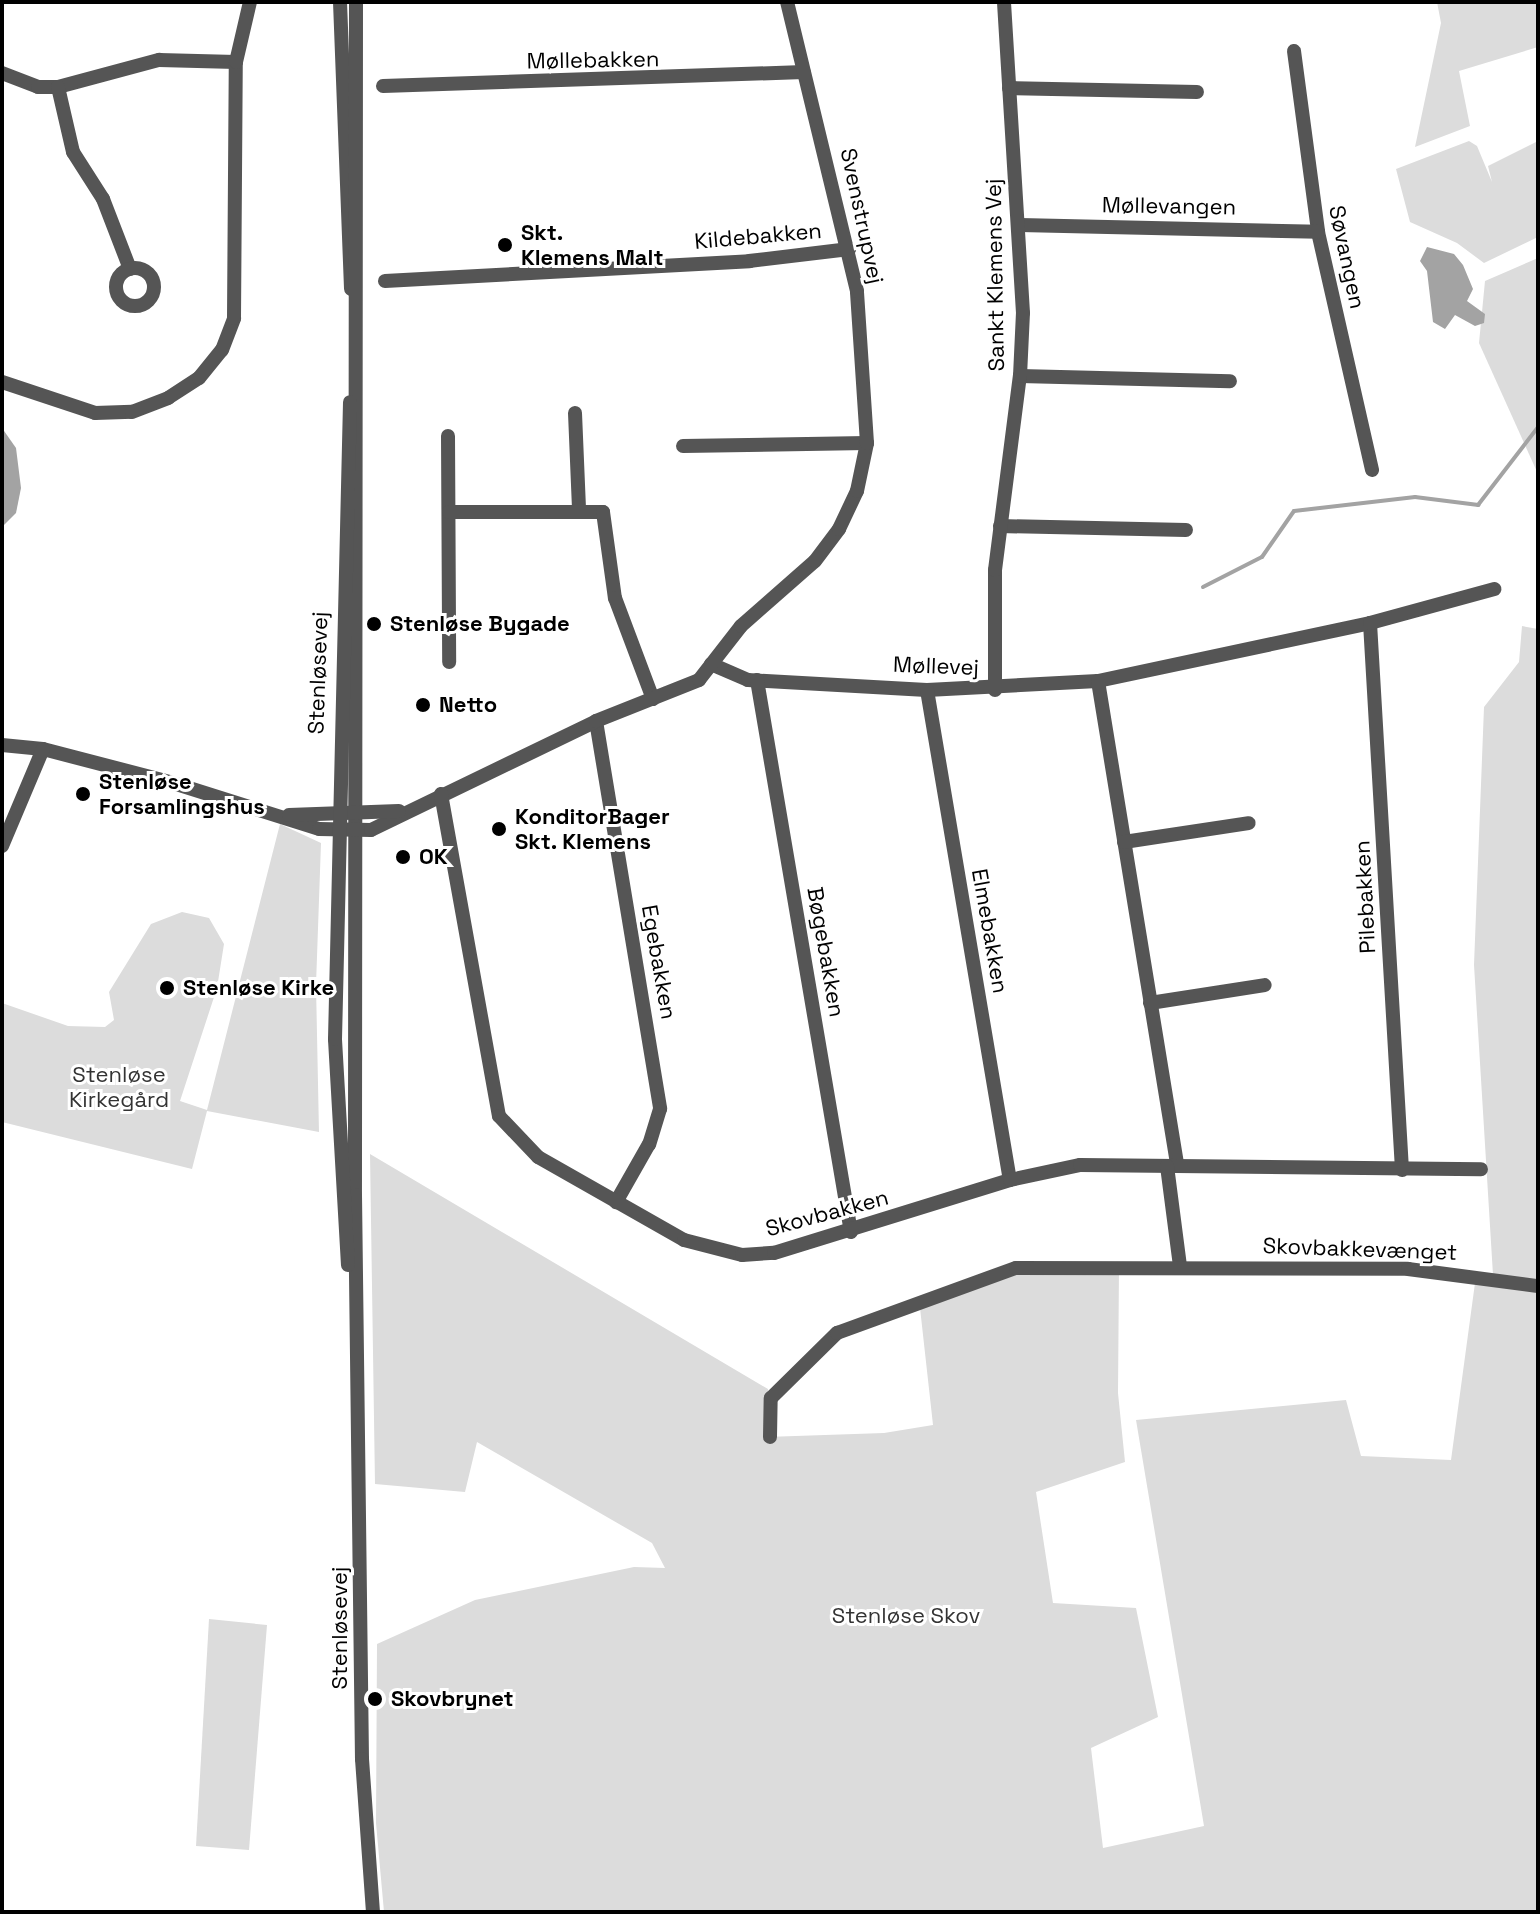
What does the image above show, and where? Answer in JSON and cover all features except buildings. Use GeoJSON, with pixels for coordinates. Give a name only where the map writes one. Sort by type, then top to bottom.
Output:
{"type":"FeatureCollection","features":[{"type":"Feature","properties":{"kind":"street"},"geometry":{"type":"LineString","coordinates":[[2,382],[95,413],[132,412],[168,398],[199,378],[222,350],[234,318],[237,268],[236,62],[250,2]]}},
{"type":"Feature","properties":{"kind":"street","name":"Stenløsevej"},"geometry":{"type":"LineString","coordinates":[[340,2],[352,355],[336,831],[335,1039],[357,1344]]}},
{"type":"Feature","properties":{"kind":"street","name":"Stenløsevej"},"geometry":{"type":"LineString","coordinates":[[356,2],[357,1344],[362,1759],[373,1912]]}},
{"type":"Feature","properties":{"kind":"street","name":"Svenstrupvej"},"geometry":{"type":"LineString","coordinates":[[711,664],[741,626],[815,561],[839,529],[857,491],[867,443],[857,291],[787,2]]}},
{"type":"Feature","properties":{"kind":"street","name":"Sankt Klemens Vej"},"geometry":{"type":"LineString","coordinates":[[995,690],[1000,526],[1020,376],[1020,225],[1004,2]]}},
{"type":"Feature","properties":{"kind":"street","name":"Søvangen"},"geometry":{"type":"LineString","coordinates":[[1294,51],[1318,232],[1372,470]]}},
{"type":"Feature","properties":{"kind":"street"},"geometry":{"type":"LineString","coordinates":[[2,73],[38,87],[58,87],[159,60],[236,62]]}},
{"type":"Feature","properties":{"kind":"street","name":"Møllebakken"},"geometry":{"type":"LineString","coordinates":[[383,86],[804,72]]}},
{"type":"Feature","properties":{"kind":"street"},"geometry":{"type":"LineString","coordinates":[[58,87],[73,152],[103,199],[130,269]]}},
{"type":"Feature","properties":{"kind":"street"},"geometry":{"type":"LineString","coordinates":[[1009,88],[1197,92]]}},
{"type":"Feature","properties":{"kind":"street","name":"Møllevangen"},"geometry":{"type":"LineString","coordinates":[[1020,225],[1318,232]]}},
{"type":"Feature","properties":{"kind":"street","name":"Kildebakken"},"geometry":{"type":"LineString","coordinates":[[385,281],[749,261],[849,249]]}},
{"type":"Feature","properties":{"kind":"street"},"geometry":{"type":"LineString","coordinates":[[1020,376],[1230,381]]}},
{"type":"Feature","properties":{"kind":"street"},"geometry":{"type":"LineString","coordinates":[[575,413],[579,508]]}},
{"type":"Feature","properties":{"kind":"street"},"geometry":{"type":"LineString","coordinates":[[448,436],[449,662]]}},
{"type":"Feature","properties":{"kind":"street"},"geometry":{"type":"LineString","coordinates":[[683,446],[867,443]]}},
{"type":"Feature","properties":{"kind":"street"},"geometry":{"type":"LineString","coordinates":[[449,512],[579,508],[603,512],[608,521],[615,598],[653,699]]}},
{"type":"Feature","properties":{"kind":"street"},"geometry":{"type":"LineString","coordinates":[[1000,526],[1186,530]]}},
{"type":"Feature","properties":{"kind":"street","name":"Møllevej"},"geometry":{"type":"LineString","coordinates":[[711,664],[729,675],[757,680],[927,690],[995,690],[1098,681],[1370,623],[1494,589]]}},
{"type":"Feature","properties":{"kind":"street","name":"Pilebakken"},"geometry":{"type":"LineString","coordinates":[[1370,623],[1402,1170]]}},
{"type":"Feature","properties":{"kind":"street"},"geometry":{"type":"LineString","coordinates":[[2,745],[43,749],[288,815],[336,831],[371,830],[405,810],[596,721],[699,680],[711,664]]}},
{"type":"Feature","properties":{"kind":"street","name":"Bøgebakken"},"geometry":{"type":"LineString","coordinates":[[757,680],[851,1232]]}},
{"type":"Feature","properties":{"kind":"street"},"geometry":{"type":"LineString","coordinates":[[1098,681],[1150,1003],[1172,1166],[1180,1266]]}},
{"type":"Feature","properties":{"kind":"street","name":"Elmebakken"},"geometry":{"type":"LineString","coordinates":[[927,690],[1010,1180]]}},
{"type":"Feature","properties":{"kind":"street","name":"Egebakken"},"geometry":{"type":"LineString","coordinates":[[596,721],[660,1109],[649,1144],[616,1202]]}},
{"type":"Feature","properties":{"kind":"street"},"geometry":{"type":"LineString","coordinates":[[2,846],[43,749]]}},
{"type":"Feature","properties":{"kind":"street","name":"Skovbakken"},"geometry":{"type":"LineString","coordinates":[[441,794],[499,1116],[538,1157],[684,1240],[742,1255],[797,1248],[1010,1180],[1080,1165],[1481,1169]]}},
{"type":"Feature","properties":{"kind":"street"},"geometry":{"type":"LineString","coordinates":[[288,815],[405,810]]}},
{"type":"Feature","properties":{"kind":"street"},"geometry":{"type":"LineString","coordinates":[[1124,842],[1249,823]]}},
{"type":"Feature","properties":{"kind":"street"},"geometry":{"type":"LineString","coordinates":[[1150,1003],[1265,985]]}},
{"type":"Feature","properties":{"kind":"street","name":"Skovbakkevænget"},"geometry":{"type":"LineString","coordinates":[[770,1437],[771,1398],[837,1333],[1016,1268],[1180,1266],[1408,1269],[1538,1286]]}},
{"type":"Feature","properties":{"kind":"green space"},"geometry":{"type":"Polygon","coordinates":[[[1437,2],[1538,2],[1538,47],[1459,71],[1470,126],[1415,147],[1441,23],[1437,2]]]}},
{"type":"Feature","properties":{"kind":"green space"},"geometry":{"type":"Polygon","coordinates":[[[1469,141],[1477,146],[1492,182],[1488,166],[1538,141],[1538,237],[1484,263],[1457,243],[1410,222],[1396,169],[1469,141]]]}},
{"type":"Feature","properties":{"kind":"green space"},"geometry":{"type":"Polygon","coordinates":[[[1538,258],[1538,474],[1479,343],[1485,281],[1538,258]]]}},
{"type":"Feature","properties":{"kind":"green space"},"geometry":{"type":"Polygon","coordinates":[[[1522,626],[1538,629],[1538,1282],[1493,1275],[1474,965],[1484,707],[1519,662],[1522,626]]]}},
{"type":"Feature","properties":{"kind":"green space","name":"Stenløse Kirkegård"},"geometry":{"type":"Polygon","coordinates":[[[280,824],[321,843],[316,985],[319,1132],[207,1111],[192,1169],[2,1122],[2,1003],[68,1026],[105,1027],[114,1020],[109,992],[151,924],[182,912],[209,918],[224,944],[217,988],[180,1101],[207,1110],[280,824]]]}},
{"type":"Feature","properties":{"kind":"green space","name":"Stenløse Skov"},"geometry":{"type":"Polygon","coordinates":[[[370,1154],[768,1389],[766,1437],[884,1433],[933,1425],[920,1308],[1016,1272],[1119,1268],[1118,1393],[1125,1462],[1036,1492],[1053,1603],[1136,1608],[1158,1717],[1091,1748],[1103,1848],[1204,1826],[1136,1420],[1346,1400],[1361,1456],[1451,1460],[1475,1283],[1538,1290],[1538,1912],[384,1912],[376,1823],[377,1644],[475,1600],[634,1567],[665,1568],[652,1543],[477,1442],[465,1492],[375,1484],[370,1154]]]}},
{"type":"Feature","properties":{"kind":"green space"},"geometry":{"type":"Polygon","coordinates":[[[209,1619],[267,1625],[249,1850],[196,1846],[209,1619]]]}},
{"type":"Feature","properties":{"kind":"shaded area"},"geometry":{"type":"Polygon","coordinates":[[[1427,247],[1454,254],[1463,265],[1473,289],[1467,301],[1485,314],[1484,323],[1475,326],[1455,315],[1445,329],[1433,322],[1427,271],[1420,261],[1427,247]]]}},
{"type":"Feature","properties":{"kind":"shaded area"},"geometry":{"type":"Polygon","coordinates":[[[2,428],[16,448],[21,488],[16,513],[2,527],[2,428]]]}},
{"type":"Feature","properties":{"kind":"waterway"},"geometry":{"type":"LineString","coordinates":[[1203,587],[1262,557],[1294,511],[1415,497],[1478,505],[1538,427]]}},
{"type":"Feature","properties":{"kind":"place","name":"Skt. Klemens Malt"},"geometry":{"type":"Point","coordinates":[505,245]}},
{"type":"Feature","properties":{"kind":"place","name":"Stenløse Bygade"},"geometry":{"type":"Point","coordinates":[374,624]}},
{"type":"Feature","properties":{"kind":"place","name":"Netto"},"geometry":{"type":"Point","coordinates":[423,705]}},
{"type":"Feature","properties":{"kind":"place","name":"Stenløse Forsamlingshus"},"geometry":{"type":"Point","coordinates":[83,794]}},
{"type":"Feature","properties":{"kind":"place","name":"KonditorBager Skt. Klemens"},"geometry":{"type":"Point","coordinates":[499,829]}},
{"type":"Feature","properties":{"kind":"place","name":"OK"},"geometry":{"type":"Point","coordinates":[403,857]}},
{"type":"Feature","properties":{"kind":"place","name":"Stenløse Kirke"},"geometry":{"type":"Point","coordinates":[167,988]}},
{"type":"Feature","properties":{"kind":"place","name":"Skovbrynet"},"geometry":{"type":"Point","coordinates":[375,1699]}}]}
